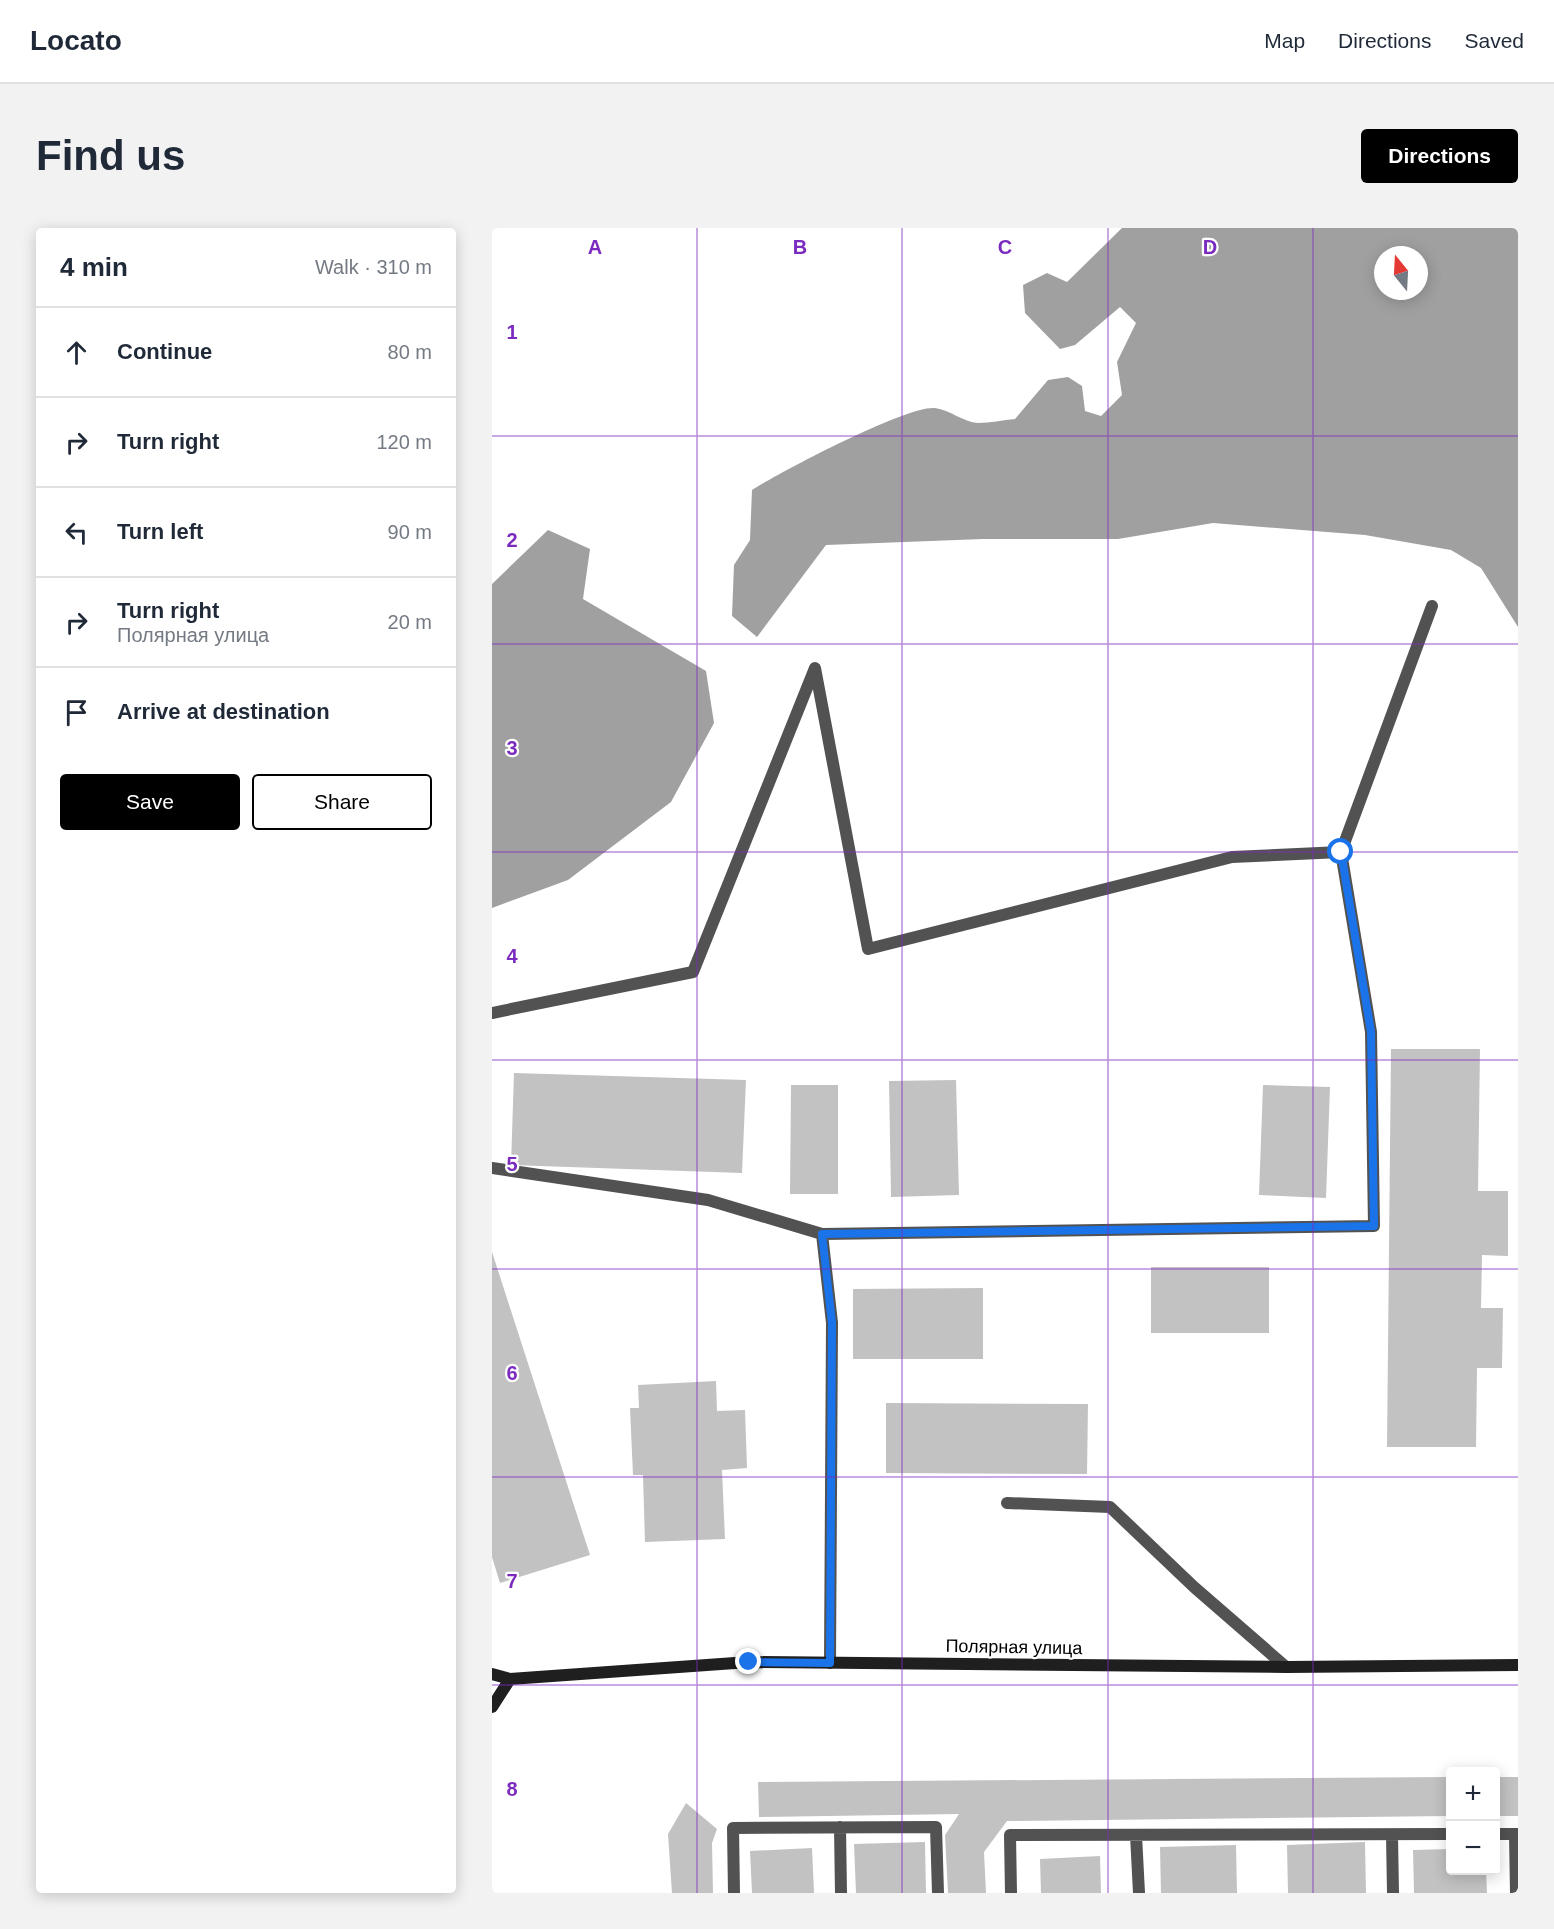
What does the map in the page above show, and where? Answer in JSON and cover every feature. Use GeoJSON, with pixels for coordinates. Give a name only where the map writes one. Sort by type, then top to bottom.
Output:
{"type":"FeatureCollection","features":[{"type":"Feature","properties":{"kind":"main road","name":"Полярная улица"},"geometry":{"type":"LineString","coordinates":[[492,1674],[510,1679],[749,1662],[1286,1667],[1518,1665]]}},
{"type":"Feature","properties":{"kind":"main road"},"geometry":{"type":"LineString","coordinates":[[492,1707],[510,1679]]}},
{"type":"Feature","properties":{"kind":"lane"},"geometry":{"type":"LineString","coordinates":[[492,1168],[708,1200],[822,1234],[1374,1226],[1371,1032],[1341,852],[1432,606]]}},
{"type":"Feature","properties":{"kind":"lane"},"geometry":{"type":"LineString","coordinates":[[492,1013],[693,972],[815,668],[868,949],[1232,857],[1341,852]]}},
{"type":"Feature","properties":{"kind":"lane"},"geometry":{"type":"LineString","coordinates":[[822,1234],[832,1323],[830,1663]]}},
{"type":"Feature","properties":{"kind":"lane"},"geometry":{"type":"LineString","coordinates":[[1007,1503],[1110,1507],[1194,1587],[1286,1667]]}},
{"type":"Feature","properties":{"kind":"lane"},"geometry":{"type":"LineString","coordinates":[[734,1893],[733,1828],[840,1827],[936,1827],[938,1893]]}},
{"type":"Feature","properties":{"kind":"lane"},"geometry":{"type":"LineString","coordinates":[[840,1827],[841,1893]]}},
{"type":"Feature","properties":{"kind":"lane"},"geometry":{"type":"LineString","coordinates":[[1392,1834],[1393,1893]]}},
{"type":"Feature","properties":{"kind":"lane"},"geometry":{"type":"LineString","coordinates":[[1011,1893],[1010,1835],[1446,1834]]}},
{"type":"Feature","properties":{"kind":"lane"},"geometry":{"type":"LineString","coordinates":[[1500,1834],[1516,1834],[1516,1893]]}},
{"type":"Feature","properties":{"kind":"lane"},"geometry":{"type":"LineString","coordinates":[[1136,1835],[1139,1893]]}},
{"type":"Feature","properties":{"kind":"shaded area"},"geometry":{"type":"Polygon","coordinates":[[[1122,228],[1518,228],[1518,627],[1481,568],[1451,550],[1365,535],[1213,523],[1118,539],[983,539],[826,545],[757,637],[732,616],[734,565],[750,540],[752,490],[788,469],[872,428],[920,410],[941,409],[967,421],[978,423],[1015,419],[1048,380],[1068,377],[1082,386],[1085,411],[1101,416],[1122,395],[1117,362],[1136,323],[1120,307],[1075,345],[1060,349],[1025,313],[1023,285],[1047,273],[1067,282],[1122,228]]]}},
{"type":"Feature","properties":{"kind":"shaded area"},"geometry":{"type":"Polygon","coordinates":[[[548,530],[590,549],[583,599],[706,671],[714,723],[671,802],[568,880],[492,908],[492,584],[548,530]]]}},
{"type":"Feature","properties":{"kind":"building"},"geometry":{"type":"Polygon","coordinates":[[[1391,1049],[1480,1049],[1478,1191],[1508,1191],[1508,1256],[1482,1255],[1481,1308],[1503,1308],[1502,1368],[1477,1368],[1476,1447],[1387,1447],[1391,1049]]]}},
{"type":"Feature","properties":{"kind":"building"},"geometry":{"type":"Polygon","coordinates":[[[514,1073],[746,1080],[742,1173],[511,1165],[514,1073]]]}},
{"type":"Feature","properties":{"kind":"building"},"geometry":{"type":"Polygon","coordinates":[[[956,1080],[959,1195],[891,1197],[889,1081],[956,1080]]]}},
{"type":"Feature","properties":{"kind":"building"},"geometry":{"type":"Polygon","coordinates":[[[791,1085],[838,1085],[838,1194],[790,1194],[791,1085]]]}},
{"type":"Feature","properties":{"kind":"building"},"geometry":{"type":"Polygon","coordinates":[[[1263,1085],[1330,1087],[1326,1198],[1259,1195],[1263,1085]]]}},
{"type":"Feature","properties":{"kind":"building"},"geometry":{"type":"Polygon","coordinates":[[[492,1252],[590,1555],[500,1583],[492,1557],[492,1252]]]}},
{"type":"Feature","properties":{"kind":"building"},"geometry":{"type":"Polygon","coordinates":[[[1151,1267],[1269,1267],[1269,1333],[1151,1333],[1151,1267]]]}},
{"type":"Feature","properties":{"kind":"building"},"geometry":{"type":"Polygon","coordinates":[[[983,1288],[983,1359],[853,1359],[853,1289],[983,1288]]]}},
{"type":"Feature","properties":{"kind":"building"},"geometry":{"type":"Polygon","coordinates":[[[716,1381],[717,1411],[745,1410],[747,1468],[722,1470],[725,1539],[645,1542],[643,1475],[633,1475],[630,1408],[639,1408],[638,1385],[716,1381]]]}},
{"type":"Feature","properties":{"kind":"building"},"geometry":{"type":"Polygon","coordinates":[[[886,1403],[1088,1404],[1087,1474],[886,1473],[886,1403]]]}},
{"type":"Feature","properties":{"kind":"building"},"geometry":{"type":"Polygon","coordinates":[[[1446,1777],[1446,1816],[1007,1821],[984,1852],[986,1893],[948,1893],[945,1835],[959,1814],[759,1817],[758,1782],[1446,1777]]]}},
{"type":"Feature","properties":{"kind":"building"},"geometry":{"type":"Polygon","coordinates":[[[1500,1777],[1518,1777],[1518,1816],[1500,1816],[1500,1777]]]}},
{"type":"Feature","properties":{"kind":"building"},"geometry":{"type":"Polygon","coordinates":[[[686,1803],[717,1829],[712,1843],[713,1893],[672,1893],[668,1834],[686,1803]]]}},
{"type":"Feature","properties":{"kind":"building"},"geometry":{"type":"Polygon","coordinates":[[[925,1842],[926,1893],[856,1893],[854,1844],[925,1842]]]}},
{"type":"Feature","properties":{"kind":"building"},"geometry":{"type":"Polygon","coordinates":[[[1365,1842],[1366,1893],[1288,1893],[1287,1845],[1365,1842]]]}},
{"type":"Feature","properties":{"kind":"building"},"geometry":{"type":"Polygon","coordinates":[[[1236,1845],[1237,1893],[1161,1893],[1160,1847],[1236,1845]]]}},
{"type":"Feature","properties":{"kind":"building"},"geometry":{"type":"Polygon","coordinates":[[[812,1848],[814,1893],[752,1893],[750,1851],[812,1848]]]}},
{"type":"Feature","properties":{"kind":"building"},"geometry":{"type":"Polygon","coordinates":[[[1446,1849],[1446,1875],[1486,1875],[1487,1893],[1414,1893],[1413,1850],[1446,1849]]]}},
{"type":"Feature","properties":{"kind":"building"},"geometry":{"type":"Polygon","coordinates":[[[1100,1856],[1101,1893],[1041,1893],[1040,1859],[1100,1856]]]}},
{"type":"Feature","properties":{"kind":"route"},"geometry":{"type":"LineString","coordinates":[[749,1662],[830,1663],[832,1323],[822,1234],[1374,1226],[1371,1032],[1341,852]]}}]}
